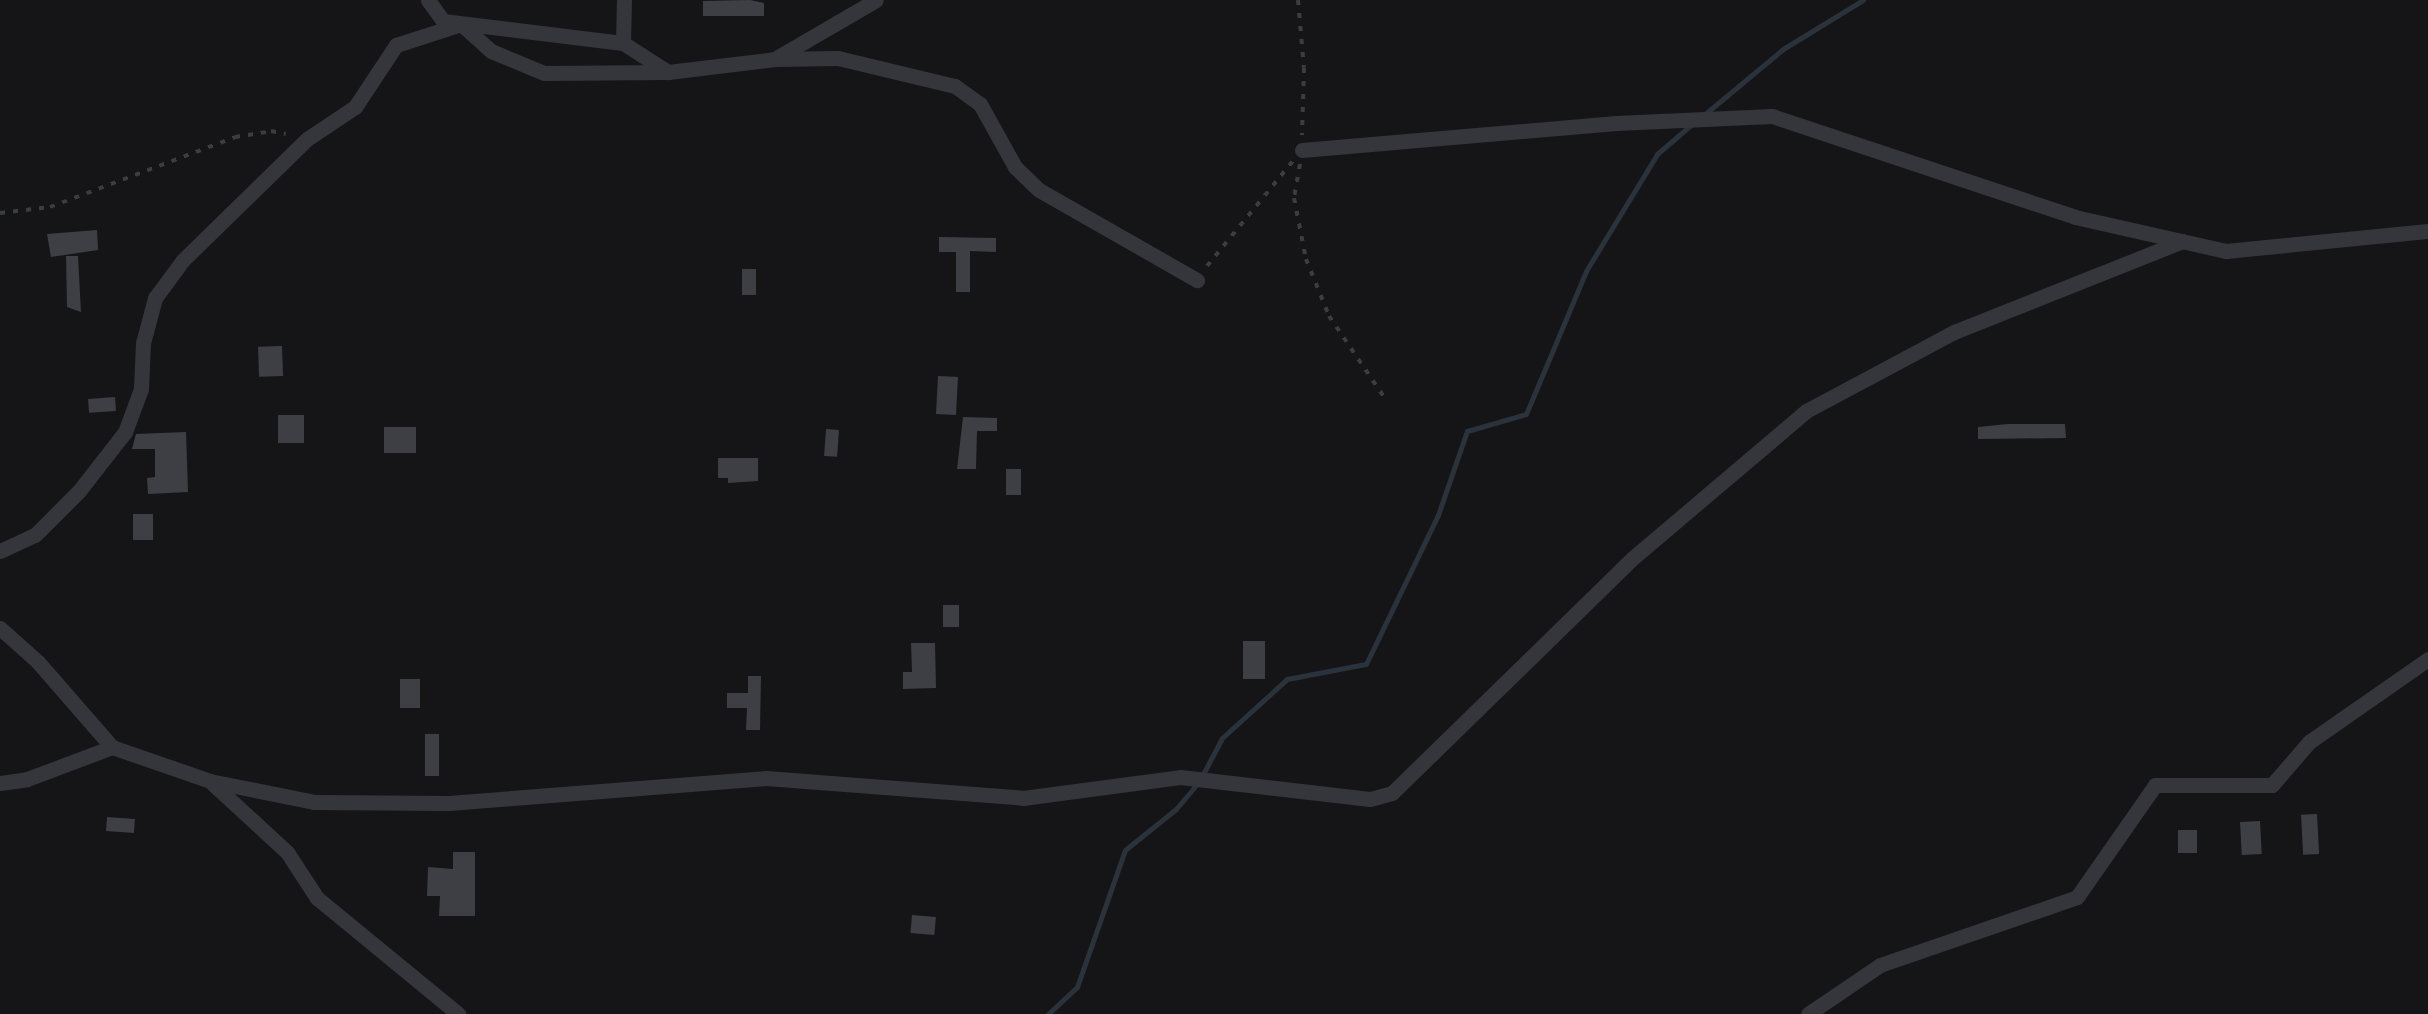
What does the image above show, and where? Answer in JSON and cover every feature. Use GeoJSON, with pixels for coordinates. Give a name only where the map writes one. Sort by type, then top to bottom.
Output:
{"type":"FeatureCollection","features":[{"type":"Feature","properties":{"kind":"street"},"geometry":{"type":"LineString","coordinates":[[428,0],[444,22],[623,43],[668,72]]}},
{"type":"Feature","properties":{"kind":"street"},"geometry":{"type":"LineString","coordinates":[[623,43],[624,0]]}},
{"type":"Feature","properties":{"kind":"street"},"geometry":{"type":"LineString","coordinates":[[774,59],[876,0]]}},
{"type":"Feature","properties":{"kind":"street"},"geometry":{"type":"LineString","coordinates":[[461,24],[490,51],[544,73],[668,72],[774,59],[838,58],[955,86],[980,104],[1015,167],[1039,190],[1196,280]]}},
{"type":"Feature","properties":{"kind":"street"},"geometry":{"type":"LineString","coordinates":[[0,550],[35,535],[79,490],[125,432],[141,389],[143,343],[154,298],[184,260],[307,139],[355,107],[396,45],[461,24]]}},
{"type":"Feature","properties":{"kind":"street"},"geometry":{"type":"LineString","coordinates":[[1302,150],[1616,123],[1772,116],[2075,218],[2226,251],[2428,231]]}},
{"type":"Feature","properties":{"kind":"street"},"geometry":{"type":"LineString","coordinates":[[0,628],[38,662],[112,747],[210,782],[314,802],[449,803],[766,778],[1023,798],[1180,777],[1370,799],[1392,792],[1634,558],[1806,411],[1954,332],[2182,241]]}},
{"type":"Feature","properties":{"kind":"street"},"geometry":{"type":"LineString","coordinates":[[1808,1014],[1880,965],[2077,898],[2155,785],[2272,785],[2309,742],[2428,660]]}},
{"type":"Feature","properties":{"kind":"street"},"geometry":{"type":"LineString","coordinates":[[0,783],[27,779],[112,747]]}},
{"type":"Feature","properties":{"kind":"street"},"geometry":{"type":"LineString","coordinates":[[210,782],[287,852],[316,898],[458,1014]]}},
{"type":"Feature","properties":{"kind":"path"},"geometry":{"type":"LineString","coordinates":[[1297,1],[1304,68],[1302,150],[1294,198],[1306,259],[1329,316],[1386,400]]}},
{"type":"Feature","properties":{"kind":"path"},"geometry":{"type":"LineString","coordinates":[[0,213],[50,207],[236,137],[272,131],[307,139]]}},
{"type":"Feature","properties":{"kind":"path"},"geometry":{"type":"LineString","coordinates":[[1196,280],[1302,150]]}},
{"type":"Feature","properties":{"kind":"building"},"geometry":{"type":"Polygon","coordinates":[[[703,1],[764,3],[764,16],[703,16],[703,1]]]}},
{"type":"Feature","properties":{"kind":"building"},"geometry":{"type":"Polygon","coordinates":[[[97,230],[98,250],[51,257],[47,234],[97,230]]]}},
{"type":"Feature","properties":{"kind":"building"},"geometry":{"type":"Polygon","coordinates":[[[939,237],[996,238],[996,252],[970,251],[970,292],[956,292],[956,252],[939,252],[939,237]]]}},
{"type":"Feature","properties":{"kind":"building"},"geometry":{"type":"Polygon","coordinates":[[[66,256],[78,256],[81,312],[67,307],[66,256]]]}},
{"type":"Feature","properties":{"kind":"building"},"geometry":{"type":"Polygon","coordinates":[[[742,269],[756,269],[756,295],[742,295],[742,269]]]}},
{"type":"Feature","properties":{"kind":"building"},"geometry":{"type":"Polygon","coordinates":[[[282,346],[283,376],[259,377],[258,347],[282,346]]]}},
{"type":"Feature","properties":{"kind":"building"},"geometry":{"type":"Polygon","coordinates":[[[938,376],[958,377],[956,415],[936,414],[938,376]]]}},
{"type":"Feature","properties":{"kind":"building"},"geometry":{"type":"Polygon","coordinates":[[[115,397],[116,411],[89,413],[88,399],[115,397]]]}},
{"type":"Feature","properties":{"kind":"building"},"geometry":{"type":"Polygon","coordinates":[[[278,415],[304,415],[304,443],[278,443],[278,415]]]}},
{"type":"Feature","properties":{"kind":"building"},"geometry":{"type":"Polygon","coordinates":[[[963,417],[997,418],[997,431],[977,431],[976,469],[957,469],[963,417]]]}},
{"type":"Feature","properties":{"kind":"building"},"geometry":{"type":"Polygon","coordinates":[[[2065,424],[2066,438],[1978,439],[1978,427],[2065,424]]]}},
{"type":"Feature","properties":{"kind":"building"},"geometry":{"type":"Polygon","coordinates":[[[384,427],[416,427],[416,453],[384,453],[384,427]]]}},
{"type":"Feature","properties":{"kind":"building"},"geometry":{"type":"Polygon","coordinates":[[[826,429],[839,430],[837,457],[824,456],[826,429]]]}},
{"type":"Feature","properties":{"kind":"building"},"geometry":{"type":"Polygon","coordinates":[[[186,432],[188,492],[148,494],[147,478],[155,477],[155,449],[132,449],[136,434],[186,432]]]}},
{"type":"Feature","properties":{"kind":"building"},"geometry":{"type":"Polygon","coordinates":[[[718,458],[758,458],[758,481],[728,483],[728,478],[718,478],[718,458]]]}},
{"type":"Feature","properties":{"kind":"building"},"geometry":{"type":"Polygon","coordinates":[[[1006,469],[1021,469],[1021,495],[1006,495],[1006,469]]]}},
{"type":"Feature","properties":{"kind":"building"},"geometry":{"type":"Polygon","coordinates":[[[133,514],[153,514],[153,540],[133,540],[133,514]]]}},
{"type":"Feature","properties":{"kind":"building"},"geometry":{"type":"Polygon","coordinates":[[[943,605],[959,605],[959,627],[943,627],[943,605]]]}},
{"type":"Feature","properties":{"kind":"building"},"geometry":{"type":"Polygon","coordinates":[[[1243,641],[1265,641],[1265,679],[1243,679],[1243,641]]]}},
{"type":"Feature","properties":{"kind":"building"},"geometry":{"type":"Polygon","coordinates":[[[911,643],[935,643],[936,688],[903,689],[903,672],[912,672],[911,643]]]}},
{"type":"Feature","properties":{"kind":"building"},"geometry":{"type":"Polygon","coordinates":[[[748,676],[761,676],[760,730],[746,730],[747,708],[727,708],[727,693],[748,693],[748,676]]]}},
{"type":"Feature","properties":{"kind":"building"},"geometry":{"type":"Polygon","coordinates":[[[400,679],[420,679],[420,708],[400,708],[400,679]]]}},
{"type":"Feature","properties":{"kind":"building"},"geometry":{"type":"Polygon","coordinates":[[[425,734],[439,734],[439,776],[425,776],[425,734]]]}},
{"type":"Feature","properties":{"kind":"building"},"geometry":{"type":"Polygon","coordinates":[[[2317,814],[2319,854],[2303,855],[2301,815],[2317,814]]]}},
{"type":"Feature","properties":{"kind":"building"},"geometry":{"type":"Polygon","coordinates":[[[107,817],[135,819],[134,833],[106,831],[107,817]]]}},
{"type":"Feature","properties":{"kind":"building"},"geometry":{"type":"Polygon","coordinates":[[[2260,821],[2262,854],[2242,855],[2240,822],[2260,821]]]}},
{"type":"Feature","properties":{"kind":"building"},"geometry":{"type":"Polygon","coordinates":[[[2178,830],[2197,830],[2197,853],[2178,853],[2178,830]]]}},
{"type":"Feature","properties":{"kind":"building"},"geometry":{"type":"Polygon","coordinates":[[[453,852],[475,852],[475,916],[439,916],[440,896],[427,896],[428,867],[453,869],[453,852]]]}},
{"type":"Feature","properties":{"kind":"building"},"geometry":{"type":"Polygon","coordinates":[[[912,915],[936,917],[934,935],[910,933],[912,915]]]}},
{"type":"Feature","properties":{"kind":"waterway"},"geometry":{"type":"LineString","coordinates":[[1705,114],[1783,49],[1863,0]]}},
{"type":"Feature","properties":{"kind":"waterway"},"geometry":{"type":"LineString","coordinates":[[1202,776],[1222,738],[1287,679],[1366,664],[1438,515],[1467,431],[1526,414],[1586,271],[1657,154],[1692,124]]}},
{"type":"Feature","properties":{"kind":"waterway"},"geometry":{"type":"LineString","coordinates":[[1048,1014],[1077,987],[1125,850],[1176,809],[1196,785]]}}]}
